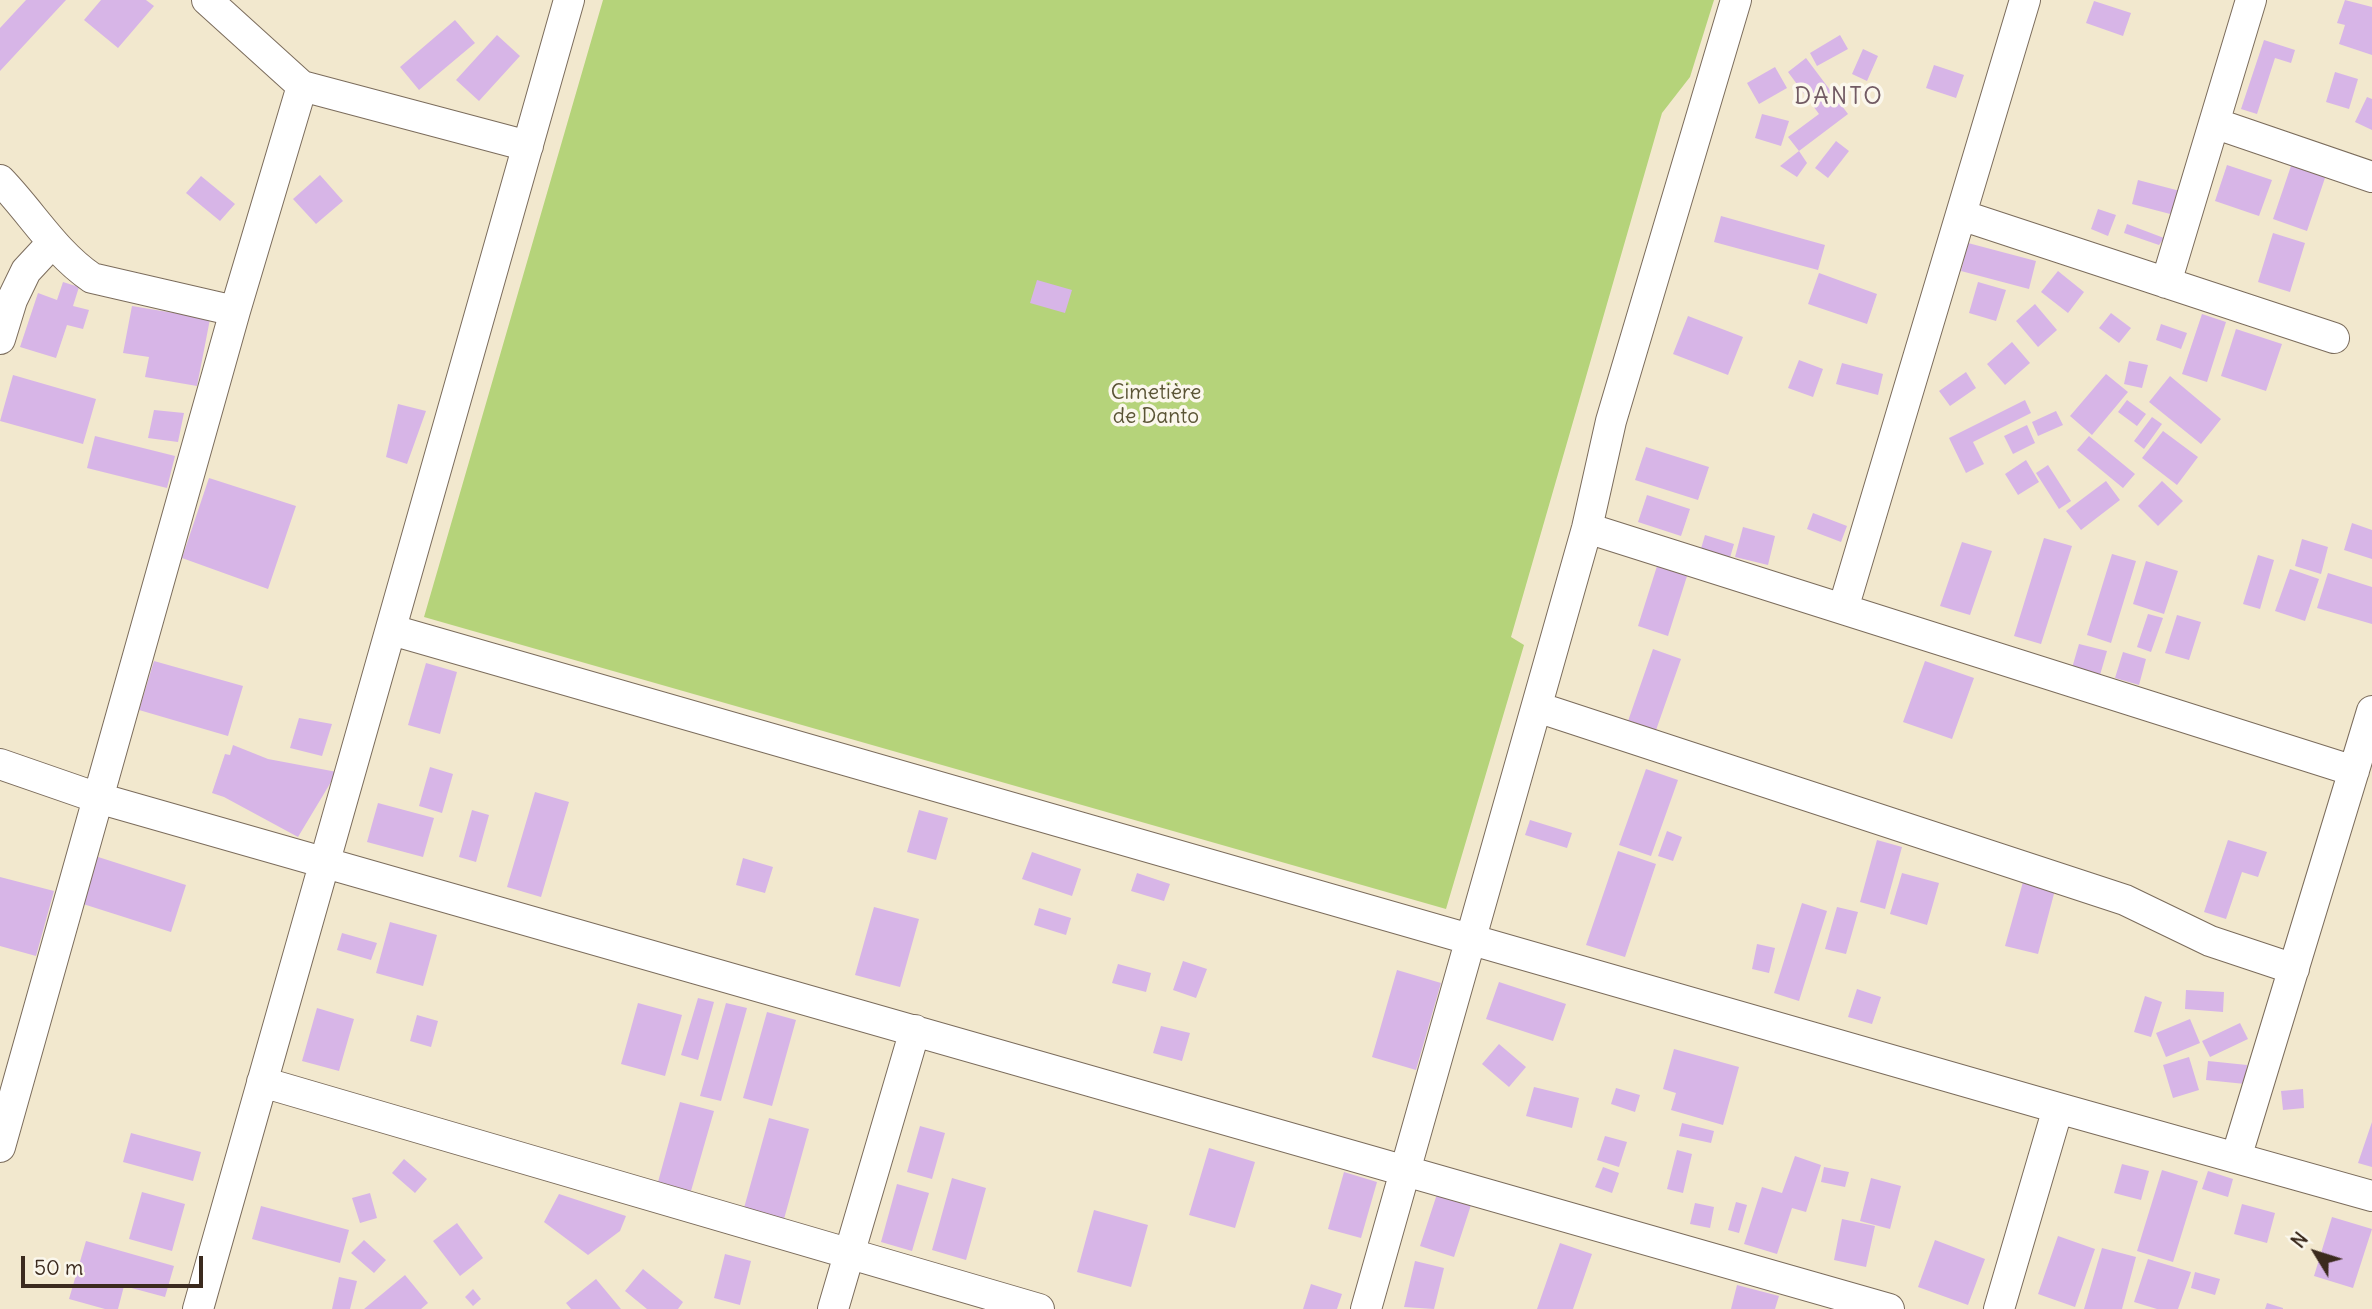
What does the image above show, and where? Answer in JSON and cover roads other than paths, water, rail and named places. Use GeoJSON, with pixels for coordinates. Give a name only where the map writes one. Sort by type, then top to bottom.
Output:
{"type":"FeatureCollection","features":[{"type":"Feature","properties":{"kind":"street"},"geometry":{"type":"LineString","coordinates":[[207,0],[302,86],[528,146]]}},
{"type":"Feature","properties":{"kind":"street"},"geometry":{"type":"LineString","coordinates":[[198,1309],[569,0]]}},
{"type":"Feature","properties":{"kind":"street"},"geometry":{"type":"LineString","coordinates":[[1366,1309],[1587,528],[1611,421],[1736,0]]}},
{"type":"Feature","properties":{"kind":"street"},"geometry":{"type":"LineString","coordinates":[[1843,610],[2025,0]]}},
{"type":"Feature","properties":{"kind":"street"},"geometry":{"type":"LineString","coordinates":[[2166,283],[2251,0]]}},
{"type":"Feature","properties":{"kind":"street"},"geometry":{"type":"LineString","coordinates":[[0,1147],[235,311],[302,86]]}},
{"type":"Feature","properties":{"kind":"street"},"geometry":{"type":"LineString","coordinates":[[2214,123],[2372,177]]}},
{"type":"Feature","properties":{"kind":"street"},"geometry":{"type":"LineString","coordinates":[[0,180],[72,265],[92,278],[235,311]]}},
{"type":"Feature","properties":{"kind":"street"},"geometry":{"type":"LineString","coordinates":[[1961,215],[2334,338]]}},
{"type":"Feature","properties":{"kind":"street"},"geometry":{"type":"LineString","coordinates":[[0,339],[12,300],[26,271],[52,243]]}},
{"type":"Feature","properties":{"kind":"street"},"geometry":{"type":"LineString","coordinates":[[1587,528],[2354,771]]}},
{"type":"Feature","properties":{"kind":"street"},"geometry":{"type":"LineString","coordinates":[[392,630],[2372,1196]]}},
{"type":"Feature","properties":{"kind":"street"},"geometry":{"type":"LineString","coordinates":[[1536,707],[2125,900],[2210,941],[2294,969]]}},
{"type":"Feature","properties":{"kind":"street"},"geometry":{"type":"LineString","coordinates":[[2236,1158],[2372,711]]}},
{"type":"Feature","properties":{"kind":"street"},"geometry":{"type":"LineString","coordinates":[[0,764],[98,798],[1889,1309]]}},
{"type":"Feature","properties":{"kind":"street"},"geometry":{"type":"LineString","coordinates":[[833,1309],[915,1030]]}},
{"type":"Feature","properties":{"kind":"street"},"geometry":{"type":"LineString","coordinates":[[262,1082],[1039,1309]]}},
{"type":"Feature","properties":{"kind":"street"},"geometry":{"type":"LineString","coordinates":[[1999,1309],[2057,1108]]}},
{"type":"Feature","properties":{"kind":"district","name":"DANTO"},"geometry":{"type":"Point","coordinates":[1839,97]}},
{"type":"Feature","properties":{"kind":"park label","name":"Cimetière de Danto"},"geometry":{"type":"Point","coordinates":[1156,405]}}]}
